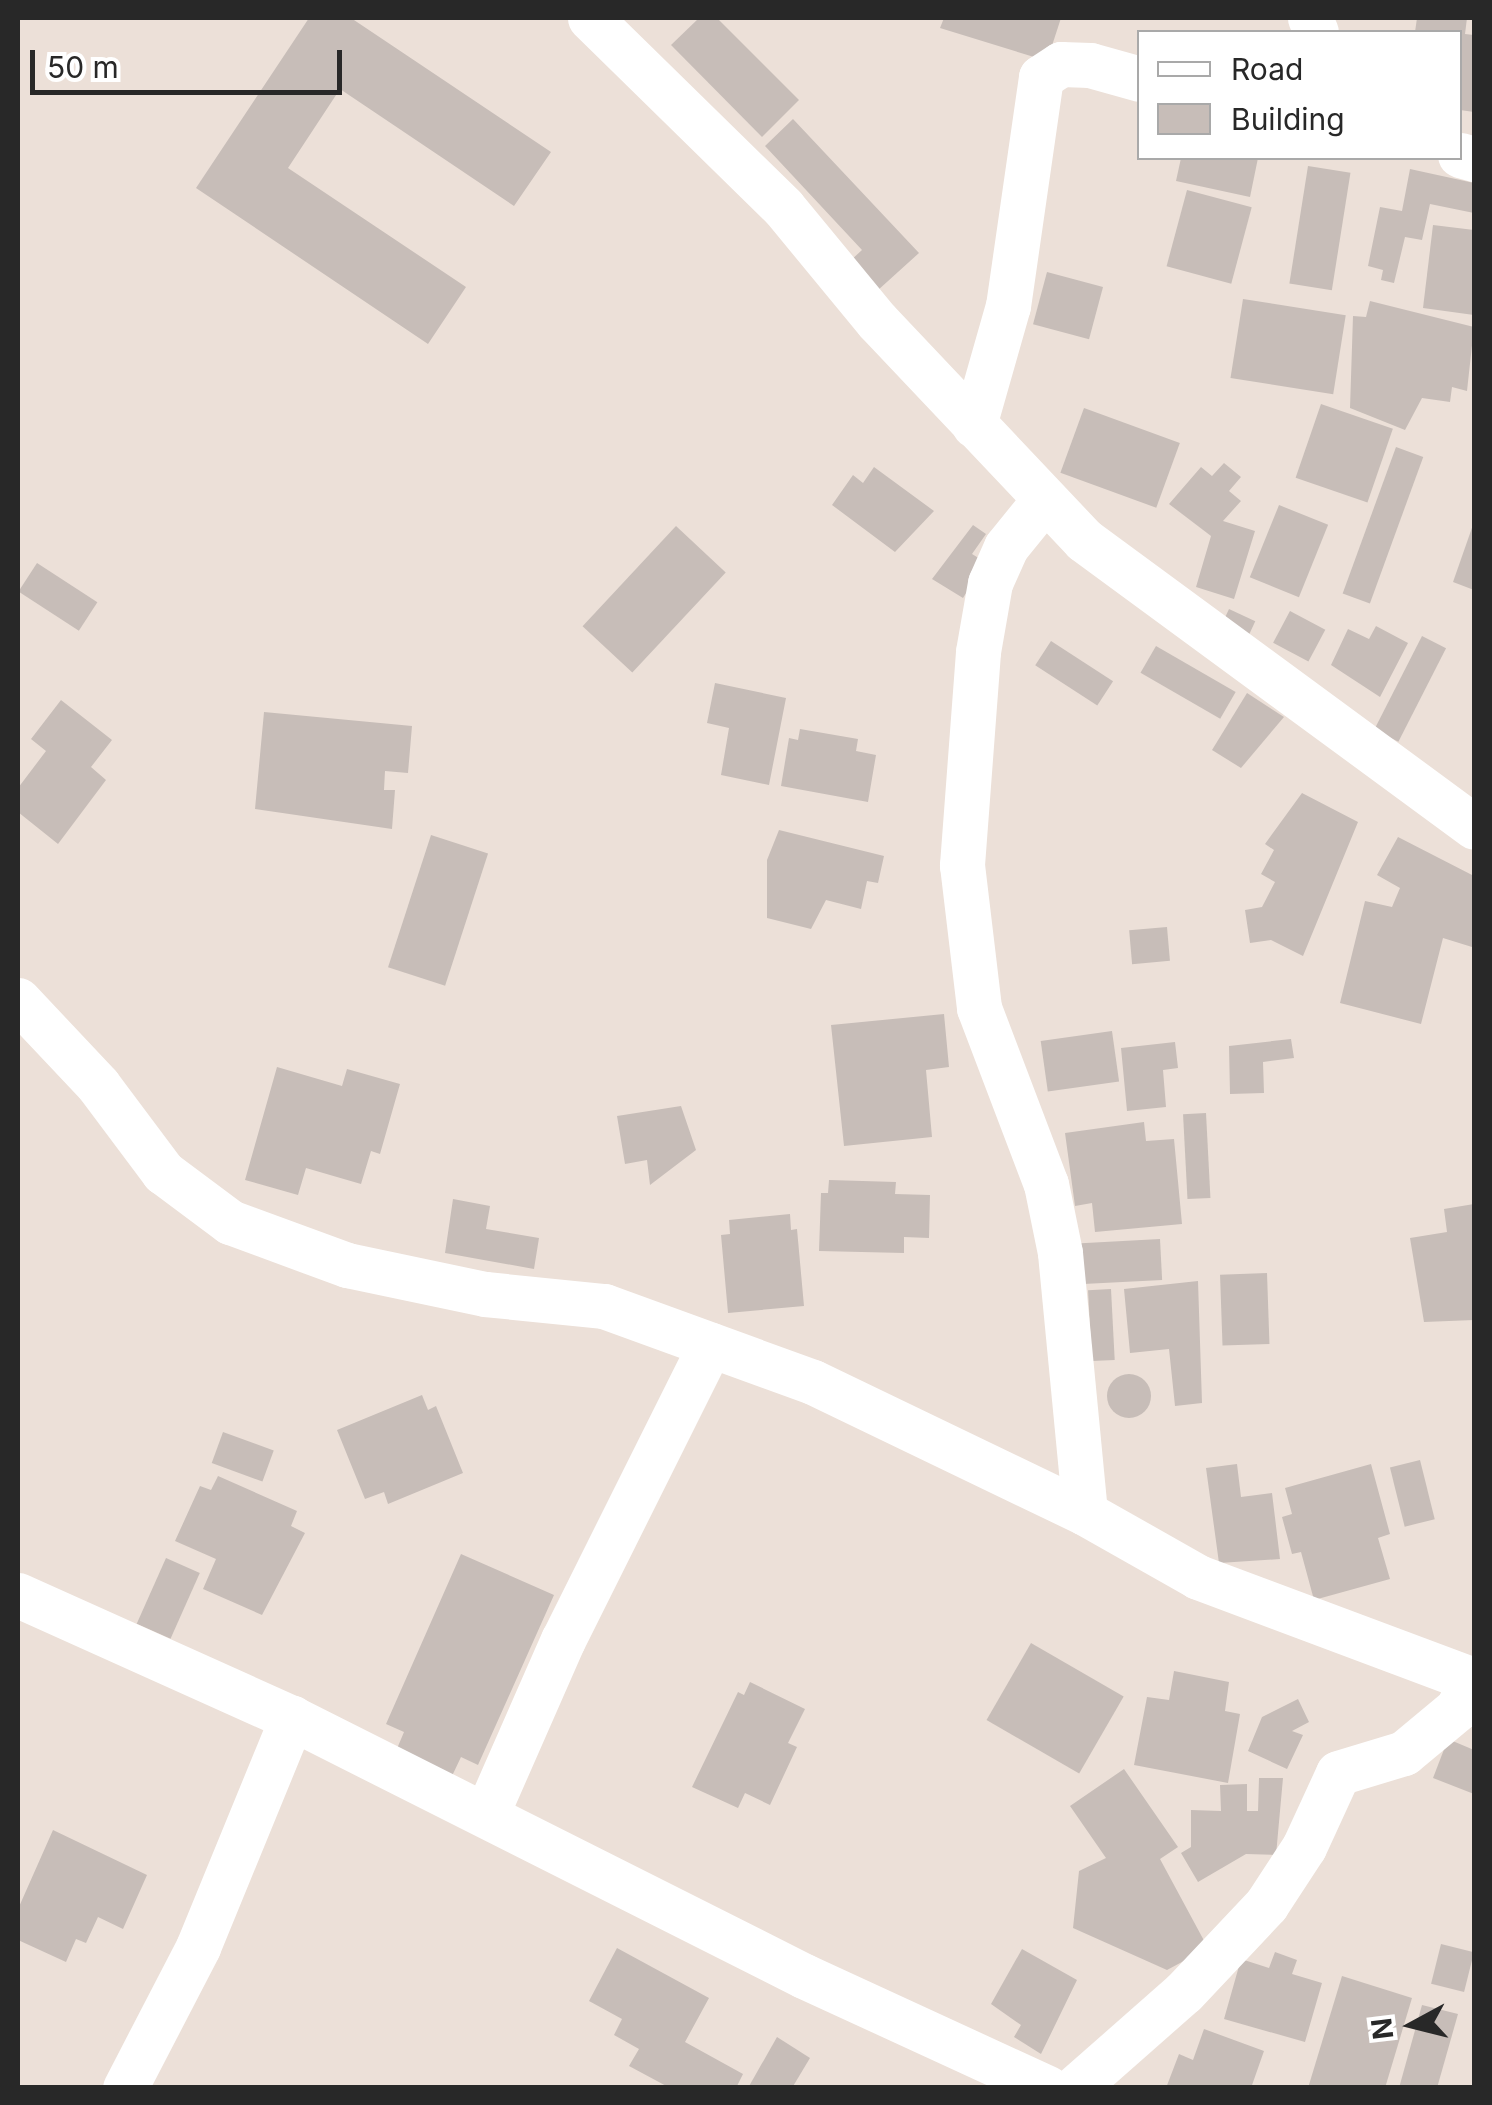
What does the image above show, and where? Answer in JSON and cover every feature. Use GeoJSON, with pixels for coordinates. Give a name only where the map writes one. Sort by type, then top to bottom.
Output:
{"type":"FeatureCollection","features":[{"type":"Feature","properties":{"kind":"street"},"geometry":{"type":"LineString","coordinates":[[600,23],[783,207],[1044,500],[1173,610],[1474,828]]}},
{"type":"Feature","properties":{"kind":"street"},"geometry":{"type":"LineString","coordinates":[[974,425],[1008,306],[1041,76],[1076,64],[1137,78]]}},
{"type":"Feature","properties":{"kind":"street"},"geometry":{"type":"LineString","coordinates":[[1044,500],[1006,546],[990,582],[978,652],[962,865],[978,1008],[1046,1184],[1060,1253],[1078,1388],[1085,1513]]}},
{"type":"Feature","properties":{"kind":"street"},"geometry":{"type":"LineString","coordinates":[[18,1000],[98,1085],[163,1172],[230,1222],[347,1264],[484,1294],[604,1306],[812,1382],[1085,1513],[1198,1577],[1473,1680],[1458,1708],[1404,1753],[1338,1773],[1304,1847],[1266,1905],[1184,1992],[1075,2088]]}},
{"type":"Feature","properties":{"kind":"street"},"geometry":{"type":"LineString","coordinates":[[486,1815],[563,1640],[710,1345]]}},
{"type":"Feature","properties":{"kind":"street"},"geometry":{"type":"LineString","coordinates":[[18,1595],[292,1718],[804,1976],[1048,2088]]}},
{"type":"Feature","properties":{"kind":"street"},"geometry":{"type":"LineString","coordinates":[[125,2088],[198,1946],[292,1718]]}},
{"type":"Feature","properties":{"kind":"building"},"geometry":{"type":"Polygon","coordinates":[[[309,18],[351,18],[551,152],[514,206],[340,89],[288,168],[466,287],[428,344],[196,188],[309,18]]]}},
{"type":"Feature","properties":{"kind":"building"},"geometry":{"type":"Polygon","coordinates":[[[699,18],[717,18],[799,100],[762,137],[671,45],[699,18]]]}},
{"type":"Feature","properties":{"kind":"building"},"geometry":{"type":"Polygon","coordinates":[[[944,18],[1061,18],[1047,61],[940,28],[944,18]]]}},
{"type":"Feature","properties":{"kind":"building"},"geometry":{"type":"Polygon","coordinates":[[[1417,18],[1467,18],[1465,34],[1474,35],[1474,112],[1462,110],[1462,30],[1415,30],[1417,18]]]}},
{"type":"Feature","properties":{"kind":"building"},"geometry":{"type":"Polygon","coordinates":[[[793,119],[919,253],[877,291],[849,262],[862,250],[765,146],[793,119]]]}},
{"type":"Feature","properties":{"kind":"building"},"geometry":{"type":"Polygon","coordinates":[[[1181,160],[1258,160],[1250,197],[1176,181],[1181,160]]]}},
{"type":"Feature","properties":{"kind":"building"},"geometry":{"type":"Polygon","coordinates":[[[1308,166],[1350,173],[1332,290],[1289,284],[1308,166]]]}},
{"type":"Feature","properties":{"kind":"building"},"geometry":{"type":"Polygon","coordinates":[[[1410,169],[1474,183],[1474,213],[1430,204],[1422,240],[1405,237],[1394,283],[1381,280],[1383,270],[1368,266],[1380,207],[1402,211],[1410,169]]]}},
{"type":"Feature","properties":{"kind":"building"},"geometry":{"type":"Polygon","coordinates":[[[1187,190],[1252,207],[1231,284],[1167,266],[1187,190]]]}},
{"type":"Feature","properties":{"kind":"building"},"geometry":{"type":"Polygon","coordinates":[[[1433,225],[1474,230],[1474,315],[1423,308],[1433,225]]]}},
{"type":"Feature","properties":{"kind":"building"},"geometry":{"type":"Polygon","coordinates":[[[1047,272],[1103,287],[1089,339],[1033,324],[1047,272]]]}},
{"type":"Feature","properties":{"kind":"building"},"geometry":{"type":"Polygon","coordinates":[[[1243,299],[1346,315],[1333,394],[1230,378],[1243,299]]]}},
{"type":"Feature","properties":{"kind":"building"},"geometry":{"type":"Polygon","coordinates":[[[1370,301],[1474,327],[1467,391],[1452,387],[1450,402],[1422,398],[1405,430],[1350,408],[1353,316],[1366,317],[1370,301]]]}},
{"type":"Feature","properties":{"kind":"building"},"geometry":{"type":"Polygon","coordinates":[[[1321,404],[1393,429],[1367,502],[1296,478],[1321,404]]]}},
{"type":"Feature","properties":{"kind":"building"},"geometry":{"type":"Polygon","coordinates":[[[1084,408],[1180,443],[1156,508],[1060,473],[1084,408]]]}},
{"type":"Feature","properties":{"kind":"building"},"geometry":{"type":"Polygon","coordinates":[[[1396,447],[1423,457],[1370,604],[1343,594],[1396,447]]]}},
{"type":"Feature","properties":{"kind":"building"},"geometry":{"type":"Polygon","coordinates":[[[1224,463],[1241,477],[1229,491],[1241,501],[1223,521],[1255,531],[1234,599],[1196,587],[1211,536],[1169,504],[1201,467],[1212,476],[1224,463]]]}},
{"type":"Feature","properties":{"kind":"building"},"geometry":{"type":"Polygon","coordinates":[[[874,467],[934,511],[895,552],[832,505],[853,475],[863,483],[874,467]]]}},
{"type":"Feature","properties":{"kind":"building"},"geometry":{"type":"Polygon","coordinates":[[[1279,505],[1328,525],[1299,597],[1250,577],[1279,505]]]}},
{"type":"Feature","properties":{"kind":"building"},"geometry":{"type":"Polygon","coordinates":[[[1474,522],[1474,590],[1453,582],[1474,522]]]}},
{"type":"Feature","properties":{"kind":"building"},"geometry":{"type":"Polygon","coordinates":[[[973,525],[986,534],[972,554],[985,562],[963,598],[932,579],[973,525]]]}},
{"type":"Feature","properties":{"kind":"building"},"geometry":{"type":"Polygon","coordinates":[[[676,526],[726,572],[632,673],[583,626],[676,526]]]}},
{"type":"Feature","properties":{"kind":"building"},"geometry":{"type":"Polygon","coordinates":[[[37,563],[97,602],[79,631],[18,592],[37,563]]]}},
{"type":"Feature","properties":{"kind":"building"},"geometry":{"type":"Polygon","coordinates":[[[1229,609],[1255,621],[1243,647],[1217,634],[1229,609]]]}},
{"type":"Feature","properties":{"kind":"building"},"geometry":{"type":"Polygon","coordinates":[[[1290,611],[1325,630],[1308,662],[1273,643],[1290,611]]]}},
{"type":"Feature","properties":{"kind":"building"},"geometry":{"type":"Polygon","coordinates":[[[1376,626],[1408,643],[1380,697],[1331,665],[1348,629],[1369,639],[1376,626]]]}},
{"type":"Feature","properties":{"kind":"building"},"geometry":{"type":"Polygon","coordinates":[[[1422,636],[1446,648],[1398,742],[1374,730],[1422,636]]]}},
{"type":"Feature","properties":{"kind":"building"},"geometry":{"type":"Polygon","coordinates":[[[1051,641],[1113,681],[1097,706],[1035,665],[1051,641]]]}},
{"type":"Feature","properties":{"kind":"building"},"geometry":{"type":"Polygon","coordinates":[[[1156,646],[1236,692],[1220,719],[1140,673],[1156,646]]]}},
{"type":"Feature","properties":{"kind":"building"},"geometry":{"type":"Polygon","coordinates":[[[715,683],[786,698],[769,785],[721,775],[729,728],[707,723],[715,683]]]}},
{"type":"Feature","properties":{"kind":"building"},"geometry":{"type":"Polygon","coordinates":[[[1247,693],[1284,717],[1241,768],[1212,750],[1247,693]]]}},
{"type":"Feature","properties":{"kind":"building"},"geometry":{"type":"Polygon","coordinates":[[[61,700],[112,740],[91,767],[106,780],[58,844],[18,812],[18,788],[46,751],[31,739],[61,700]]]}},
{"type":"Feature","properties":{"kind":"building"},"geometry":{"type":"Polygon","coordinates":[[[264,712],[412,726],[408,773],[385,771],[384,790],[395,790],[392,829],[255,809],[264,712]]]}},
{"type":"Feature","properties":{"kind":"building"},"geometry":{"type":"Polygon","coordinates":[[[800,729],[858,739],[856,751],[876,755],[868,802],[781,786],[789,738],[798,740],[800,729]]]}},
{"type":"Feature","properties":{"kind":"building"},"geometry":{"type":"Polygon","coordinates":[[[1302,793],[1358,822],[1303,956],[1271,940],[1250,943],[1245,910],[1262,907],[1275,882],[1261,874],[1274,850],[1265,844],[1302,793]]]}},
{"type":"Feature","properties":{"kind":"building"},"geometry":{"type":"Polygon","coordinates":[[[779,830],[884,856],[878,883],[867,881],[861,909],[826,900],[811,929],[767,918],[767,860],[779,830]]]}},
{"type":"Feature","properties":{"kind":"building"},"geometry":{"type":"Polygon","coordinates":[[[431,835],[488,854],[445,986],[388,967],[431,835]]]}},
{"type":"Feature","properties":{"kind":"building"},"geometry":{"type":"Polygon","coordinates":[[[1398,837],[1474,876],[1472,947],[1443,938],[1421,1024],[1340,1003],[1365,901],[1392,907],[1400,888],[1377,875],[1398,837]]]}},
{"type":"Feature","properties":{"kind":"building"},"geometry":{"type":"Polygon","coordinates":[[[1167,927],[1170,961],[1132,964],[1129,930],[1167,927]]]}},
{"type":"Feature","properties":{"kind":"building"},"geometry":{"type":"Polygon","coordinates":[[[944,1014],[949,1067],[926,1070],[932,1137],[844,1146],[831,1025],[944,1014]]]}},
{"type":"Feature","properties":{"kind":"building"},"geometry":{"type":"Polygon","coordinates":[[[1112,1031],[1119,1082],[1048,1092],[1041,1041],[1112,1031]]]}},
{"type":"Feature","properties":{"kind":"building"},"geometry":{"type":"Polygon","coordinates":[[[1291,1039],[1294,1058],[1263,1062],[1264,1093],[1230,1094],[1229,1046],[1291,1039]]]}},
{"type":"Feature","properties":{"kind":"building"},"geometry":{"type":"Polygon","coordinates":[[[1175,1042],[1178,1068],[1163,1070],[1166,1107],[1127,1111],[1121,1048],[1175,1042]]]}},
{"type":"Feature","properties":{"kind":"building"},"geometry":{"type":"Polygon","coordinates":[[[277,1067],[342,1086],[347,1069],[400,1084],[380,1154],[371,1151],[361,1184],[306,1168],[298,1195],[245,1180],[277,1067]]]}},
{"type":"Feature","properties":{"kind":"building"},"geometry":{"type":"Polygon","coordinates":[[[681,1106],[696,1150],[650,1185],[647,1160],[625,1164],[617,1116],[681,1106]]]}},
{"type":"Feature","properties":{"kind":"building"},"geometry":{"type":"Polygon","coordinates":[[[1206,1113],[1210,1198],[1187,1199],[1183,1114],[1206,1113]]]}},
{"type":"Feature","properties":{"kind":"building"},"geometry":{"type":"Polygon","coordinates":[[[1144,1122],[1146,1141],[1174,1139],[1182,1224],[1095,1232],[1092,1203],[1075,1206],[1065,1133],[1144,1122]]]}},
{"type":"Feature","properties":{"kind":"building"},"geometry":{"type":"Polygon","coordinates":[[[829,1180],[896,1182],[895,1194],[930,1195],[929,1238],[904,1237],[904,1253],[819,1251],[821,1193],[828,1193],[829,1180]]]}},
{"type":"Feature","properties":{"kind":"building"},"geometry":{"type":"Polygon","coordinates":[[[453,1199],[490,1206],[486,1229],[539,1238],[534,1269],[445,1253],[453,1199]]]}},
{"type":"Feature","properties":{"kind":"building"},"geometry":{"type":"Polygon","coordinates":[[[1474,1204],[1474,1320],[1424,1322],[1410,1238],[1447,1232],[1444,1209],[1474,1204]]]}},
{"type":"Feature","properties":{"kind":"building"},"geometry":{"type":"Polygon","coordinates":[[[790,1214],[791,1230],[797,1229],[804,1306],[728,1313],[721,1235],[730,1234],[729,1220],[790,1214]]]}},
{"type":"Feature","properties":{"kind":"building"},"geometry":{"type":"Polygon","coordinates":[[[1160,1239],[1162,1280],[1083,1284],[1081,1243],[1160,1239]]]}},
{"type":"Feature","properties":{"kind":"building"},"geometry":{"type":"Polygon","coordinates":[[[1267,1273],[1269,1344],[1223,1346],[1220,1275],[1267,1273]]]}},
{"type":"Feature","properties":{"kind":"building"},"geometry":{"type":"Polygon","coordinates":[[[1198,1281],[1202,1403],[1175,1406],[1169,1349],[1130,1353],[1124,1289],[1198,1281]]]}},
{"type":"Feature","properties":{"kind":"building"},"geometry":{"type":"Polygon","coordinates":[[[1111,1289],[1115,1360],[1092,1361],[1088,1290],[1111,1289]]]}},
{"type":"Feature","properties":{"kind":"building"},"geometry":{"type":"Polygon","coordinates":[[[1129,1374],[1145,1380],[1151,1396],[1145,1412],[1129,1418],[1113,1412],[1107,1396],[1113,1380],[1129,1374]]]}},
{"type":"Feature","properties":{"kind":"building"},"geometry":{"type":"Polygon","coordinates":[[[422,1395],[428,1410],[436,1406],[463,1473],[388,1504],[384,1492],[365,1499],[337,1430],[422,1395]]]}},
{"type":"Feature","properties":{"kind":"building"},"geometry":{"type":"Polygon","coordinates":[[[223,1432],[274,1450],[262,1481],[212,1463],[223,1432]]]}},
{"type":"Feature","properties":{"kind":"building"},"geometry":{"type":"Polygon","coordinates":[[[1420,1460],[1435,1519],[1405,1527],[1390,1467],[1420,1460]]]}},
{"type":"Feature","properties":{"kind":"building"},"geometry":{"type":"Polygon","coordinates":[[[1237,1464],[1241,1497],[1272,1493],[1280,1559],[1219,1563],[1206,1468],[1237,1464]]]}},
{"type":"Feature","properties":{"kind":"building"},"geometry":{"type":"Polygon","coordinates":[[[1371,1464],[1390,1534],[1378,1538],[1390,1579],[1314,1600],[1301,1552],[1292,1554],[1282,1517],[1292,1514],[1285,1488],[1371,1464]]]}},
{"type":"Feature","properties":{"kind":"building"},"geometry":{"type":"Polygon","coordinates":[[[218,1476],[297,1511],[291,1526],[305,1533],[262,1615],[203,1589],[216,1559],[175,1541],[200,1486],[211,1490],[218,1476]]]}},
{"type":"Feature","properties":{"kind":"building"},"geometry":{"type":"Polygon","coordinates":[[[461,1554],[554,1595],[478,1765],[461,1757],[452,1776],[396,1751],[404,1732],[386,1724],[461,1554]]]}},
{"type":"Feature","properties":{"kind":"building"},"geometry":{"type":"Polygon","coordinates":[[[166,1558],[200,1573],[171,1639],[137,1624],[166,1558]]]}},
{"type":"Feature","properties":{"kind":"building"},"geometry":{"type":"Polygon","coordinates":[[[1031,1643],[1124,1696],[1079,1774],[986,1720],[1031,1643]]]}},
{"type":"Feature","properties":{"kind":"building"},"geometry":{"type":"Polygon","coordinates":[[[1174,1671],[1229,1682],[1225,1711],[1240,1714],[1228,1783],[1134,1765],[1147,1697],[1169,1700],[1174,1671]]]}},
{"type":"Feature","properties":{"kind":"building"},"geometry":{"type":"Polygon","coordinates":[[[750,1682],[805,1709],[788,1743],[797,1747],[770,1805],[745,1793],[738,1808],[692,1787],[738,1692],[744,1695],[750,1682]]]}},
{"type":"Feature","properties":{"kind":"building"},"geometry":{"type":"Polygon","coordinates":[[[1298,1699],[1309,1722],[1292,1731],[1303,1735],[1287,1769],[1248,1751],[1262,1717],[1298,1699]]]}},
{"type":"Feature","properties":{"kind":"building"},"geometry":{"type":"Polygon","coordinates":[[[1448,1739],[1474,1750],[1474,1794],[1433,1778],[1448,1739]]]}},
{"type":"Feature","properties":{"kind":"building"},"geometry":{"type":"Polygon","coordinates":[[[1124,1769],[1178,1847],[1160,1859],[1208,1948],[1167,1970],[1073,1928],[1079,1871],[1106,1858],[1070,1806],[1124,1769]]]}},
{"type":"Feature","properties":{"kind":"building"},"geometry":{"type":"Polygon","coordinates":[[[1259,1778],[1283,1778],[1276,1855],[1246,1854],[1198,1882],[1181,1853],[1191,1847],[1191,1810],[1221,1811],[1220,1785],[1247,1784],[1247,1811],[1258,1811],[1259,1778]]]}},
{"type":"Feature","properties":{"kind":"building"},"geometry":{"type":"Polygon","coordinates":[[[53,1830],[147,1875],[123,1929],[98,1917],[86,1943],[76,1939],[66,1962],[18,1940],[18,1909],[53,1830]]]}},
{"type":"Feature","properties":{"kind":"building"},"geometry":{"type":"Polygon","coordinates":[[[1441,1944],[1474,1952],[1464,1992],[1431,1984],[1441,1944]]]}},
{"type":"Feature","properties":{"kind":"building"},"geometry":{"type":"Polygon","coordinates":[[[617,1948],[709,1998],[685,2042],[743,2074],[736,2088],[670,2088],[629,2066],[639,2049],[614,2035],[622,2019],[589,2001],[617,1948]]]}},
{"type":"Feature","properties":{"kind":"building"},"geometry":{"type":"Polygon","coordinates":[[[1022,1949],[1077,1980],[1041,2054],[1014,2037],[1021,2025],[991,2004],[1022,1949]]]}},
{"type":"Feature","properties":{"kind":"building"},"geometry":{"type":"Polygon","coordinates":[[[1275,1952],[1297,1960],[1292,1974],[1322,1983],[1305,2042],[1224,2019],[1241,1959],[1269,1968],[1275,1952]]]}},
{"type":"Feature","properties":{"kind":"building"},"geometry":{"type":"Polygon","coordinates":[[[1342,1976],[1412,1998],[1385,2088],[1308,2088],[1342,1976]]]}},
{"type":"Feature","properties":{"kind":"building"},"geometry":{"type":"Polygon","coordinates":[[[1422,2005],[1458,2014],[1437,2088],[1399,2088],[1422,2005]]]}},
{"type":"Feature","properties":{"kind":"building"},"geometry":{"type":"Polygon","coordinates":[[[1204,2029],[1264,2051],[1251,2088],[1166,2088],[1179,2054],[1193,2060],[1204,2029]]]}},
{"type":"Feature","properties":{"kind":"building"},"geometry":{"type":"Polygon","coordinates":[[[777,2037],[810,2058],[792,2088],[748,2088],[777,2037]]]}}]}
